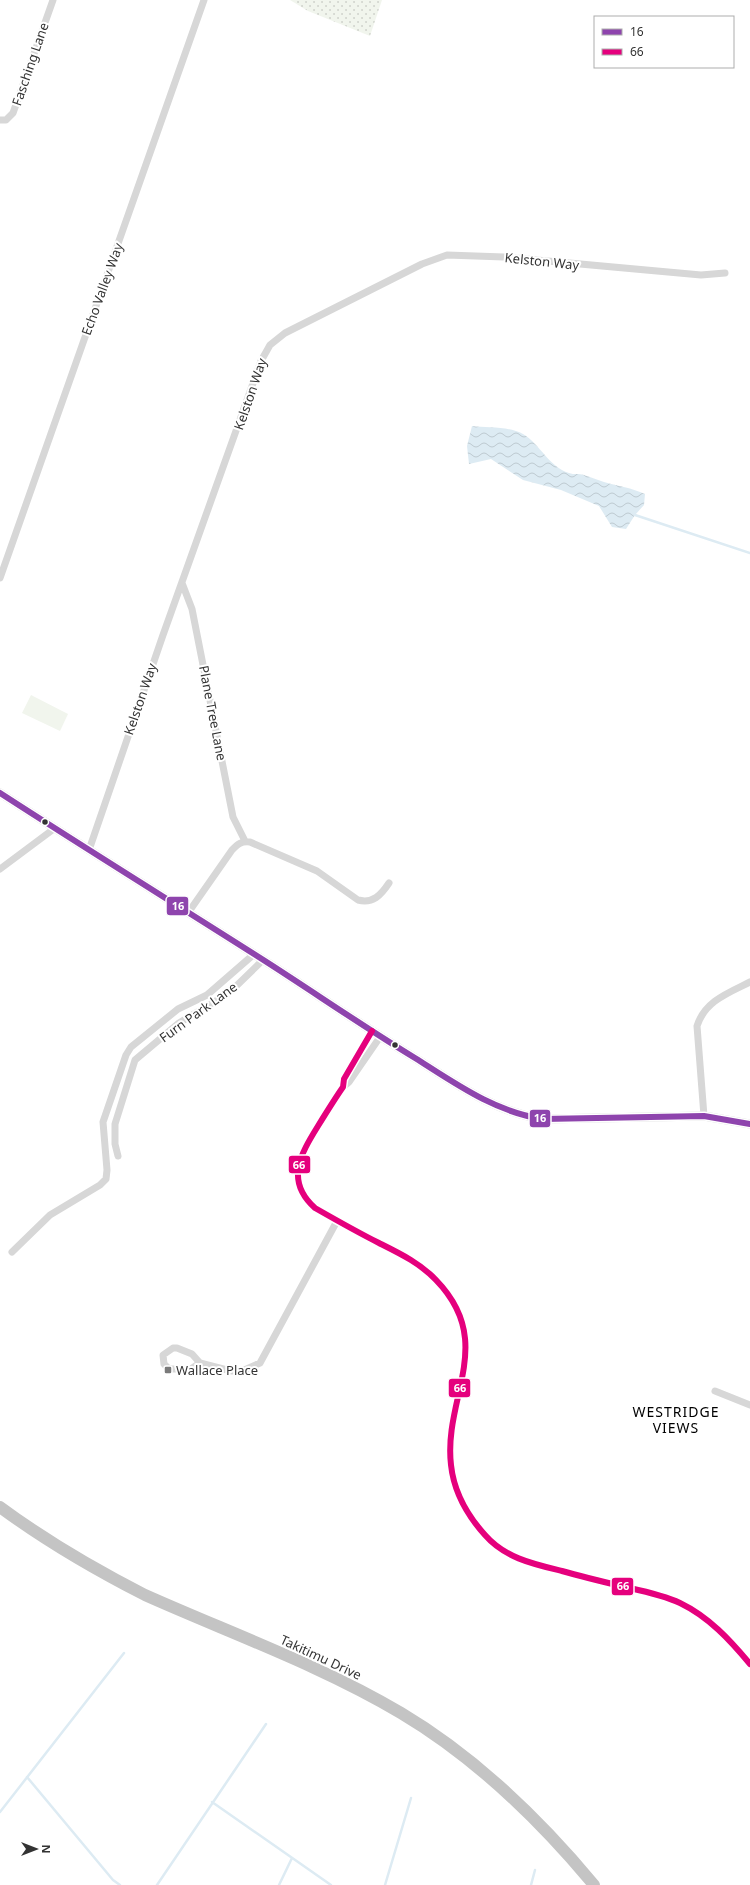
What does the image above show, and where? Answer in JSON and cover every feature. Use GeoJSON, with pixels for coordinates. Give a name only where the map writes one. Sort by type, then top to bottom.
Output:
{"type":"FeatureCollection","features":[{"type":"Feature","properties":{"kind":"highway","name":"Takitimu Drive"},"geometry":{"type":"LineString","coordinates":[[0,1507],[59,1548],[127,1586],[306,1664],[400,1712],[438,1737],[517,1803],[553,1838],[594,1885]]}},
{"type":"Feature","properties":{"kind":"main road"},"geometry":{"type":"LineString","coordinates":[[0,793],[467,1091],[498,1107],[520,1115],[559,1120],[704,1116],[750,1124]]}},
{"type":"Feature","properties":{"kind":"street","name":"Fasching Lane"},"geometry":{"type":"LineString","coordinates":[[0,120],[6,120],[13,113],[53,0]]}},
{"type":"Feature","properties":{"kind":"street","name":"Echo Valley Way"},"geometry":{"type":"LineString","coordinates":[[0,578],[204,0]]}},
{"type":"Feature","properties":{"kind":"street","name":"Kelston Way"},"geometry":{"type":"LineString","coordinates":[[89,850],[115,770],[261,362],[270,344],[285,333],[422,264],[448,256],[504,257],[701,275],[725,273]]}},
{"type":"Feature","properties":{"kind":"street","name":"Plane Tree Lane"},"geometry":{"type":"LineString","coordinates":[[182,583],[192,609],[233,817],[245,841]]}},
{"type":"Feature","properties":{"kind":"street"},"geometry":{"type":"LineString","coordinates":[[0,869],[55,828]]}},
{"type":"Feature","properties":{"kind":"street"},"geometry":{"type":"LineString","coordinates":[[188,913],[232,850],[240,842],[245,841],[317,871],[358,900],[364,902],[371,901],[380,896],[389,883]]}},
{"type":"Feature","properties":{"kind":"street"},"geometry":{"type":"LineString","coordinates":[[12,1252],[50,1215],[100,1185],[106,1179],[107,1157],[103,1122],[126,1055],[131,1047],[178,1009],[207,995],[253,954]]}},
{"type":"Feature","properties":{"kind":"street","name":"Furn Park Lane"},"geometry":{"type":"LineString","coordinates":[[118,1156],[115,1144],[114,1124],[135,1060],[179,1023],[229,993],[263,960]]}},
{"type":"Feature","properties":{"kind":"street"},"geometry":{"type":"LineString","coordinates":[[704,1116],[697,1026],[701,1015],[717,999],[750,982]]}},
{"type":"Feature","properties":{"kind":"street"},"geometry":{"type":"LineString","coordinates":[[343,1087],[344,1079],[372,1031]]}},
{"type":"Feature","properties":{"kind":"street"},"geometry":{"type":"LineString","coordinates":[[380,1036],[350,1082],[343,1087],[303,1150],[298,1167],[300,1185],[308,1202],[315,1208],[424,1268],[446,1291],[454,1304],[464,1333],[466,1355],[451,1437],[451,1464],[453,1479],[464,1509],[487,1538],[502,1552],[524,1561],[649,1592],[680,1603],[710,1621],[750,1664]]}},
{"type":"Feature","properties":{"kind":"street"},"geometry":{"type":"LineString","coordinates":[[200,1364],[191,1369],[169,1369],[164,1364],[163,1355],[173,1348],[177,1348],[192,1354],[200,1364],[210,1367],[242,1371],[260,1363],[337,1221]]}},
{"type":"Feature","properties":{"kind":"street"},"geometry":{"type":"LineString","coordinates":[[715,1391],[750,1405]]}},
{"type":"Feature","properties":{"kind":"shaded area"},"geometry":{"type":"Polygon","coordinates":[[[290,0],[382,0],[370,36],[308,11],[290,0]]]}},
{"type":"Feature","properties":{"kind":"shaded area"},"geometry":{"type":"Polygon","coordinates":[[[31,695],[68,714],[60,731],[22,713],[31,695]]]}},
{"type":"Feature","properties":{"kind":"water"},"geometry":{"type":"Polygon","coordinates":[[[472,426],[505,428],[517,431],[535,443],[550,461],[562,470],[571,474],[582,474],[645,494],[644,505],[626,529],[612,527],[599,506],[561,490],[523,480],[491,459],[469,464],[467,446],[472,426]]]}},
{"type":"Feature","properties":{"kind":"waterway"},"geometry":{"type":"LineString","coordinates":[[635,515],[750,553]]}},
{"type":"Feature","properties":{"kind":"waterway"},"geometry":{"type":"LineString","coordinates":[[0,1812],[124,1653]]}},
{"type":"Feature","properties":{"kind":"waterway"},"geometry":{"type":"LineString","coordinates":[[157,1885],[266,1724]]}},
{"type":"Feature","properties":{"kind":"waterway"},"geometry":{"type":"LineString","coordinates":[[27,1777],[113,1880],[120,1885]]}},
{"type":"Feature","properties":{"kind":"waterway"},"geometry":{"type":"LineString","coordinates":[[385,1885],[411,1798]]}},
{"type":"Feature","properties":{"kind":"waterway"},"geometry":{"type":"LineString","coordinates":[[212,1802],[331,1885]]}},
{"type":"Feature","properties":{"kind":"waterway"},"geometry":{"type":"LineString","coordinates":[[279,1885],[292,1858]]}},
{"type":"Feature","properties":{"kind":"waterway"},"geometry":{"type":"LineString","coordinates":[[531,1885],[535,1870]]}},
{"type":"Feature","properties":{"kind":"transit line","name":"16"},"geometry":{"type":"LineString","coordinates":[[0,793],[476,1096],[509,1110],[543,1119],[704,1116],[750,1124]]}},
{"type":"Feature","properties":{"kind":"transit line","name":"66"},"geometry":{"type":"LineString","coordinates":[[372,1031],[344,1079],[343,1087],[311,1137],[301,1158],[298,1168],[298,1178],[300,1188],[315,1208],[416,1263],[436,1280],[454,1303],[463,1326],[465,1348],[463,1371],[451,1440],[451,1465],[455,1485],[462,1503],[485,1535],[493,1543],[511,1555],[530,1563],[660,1595],[680,1603],[710,1622],[735,1646],[750,1664]]}},
{"type":"Feature","properties":{"kind":"place","name":"Wallace Place"},"geometry":{"type":"Point","coordinates":[168,1370]}},
{"type":"Feature","properties":{"kind":"district","name":"WESTRIDGE VIEWS"},"geometry":{"type":"Point","coordinates":[676,1420]}}]}
